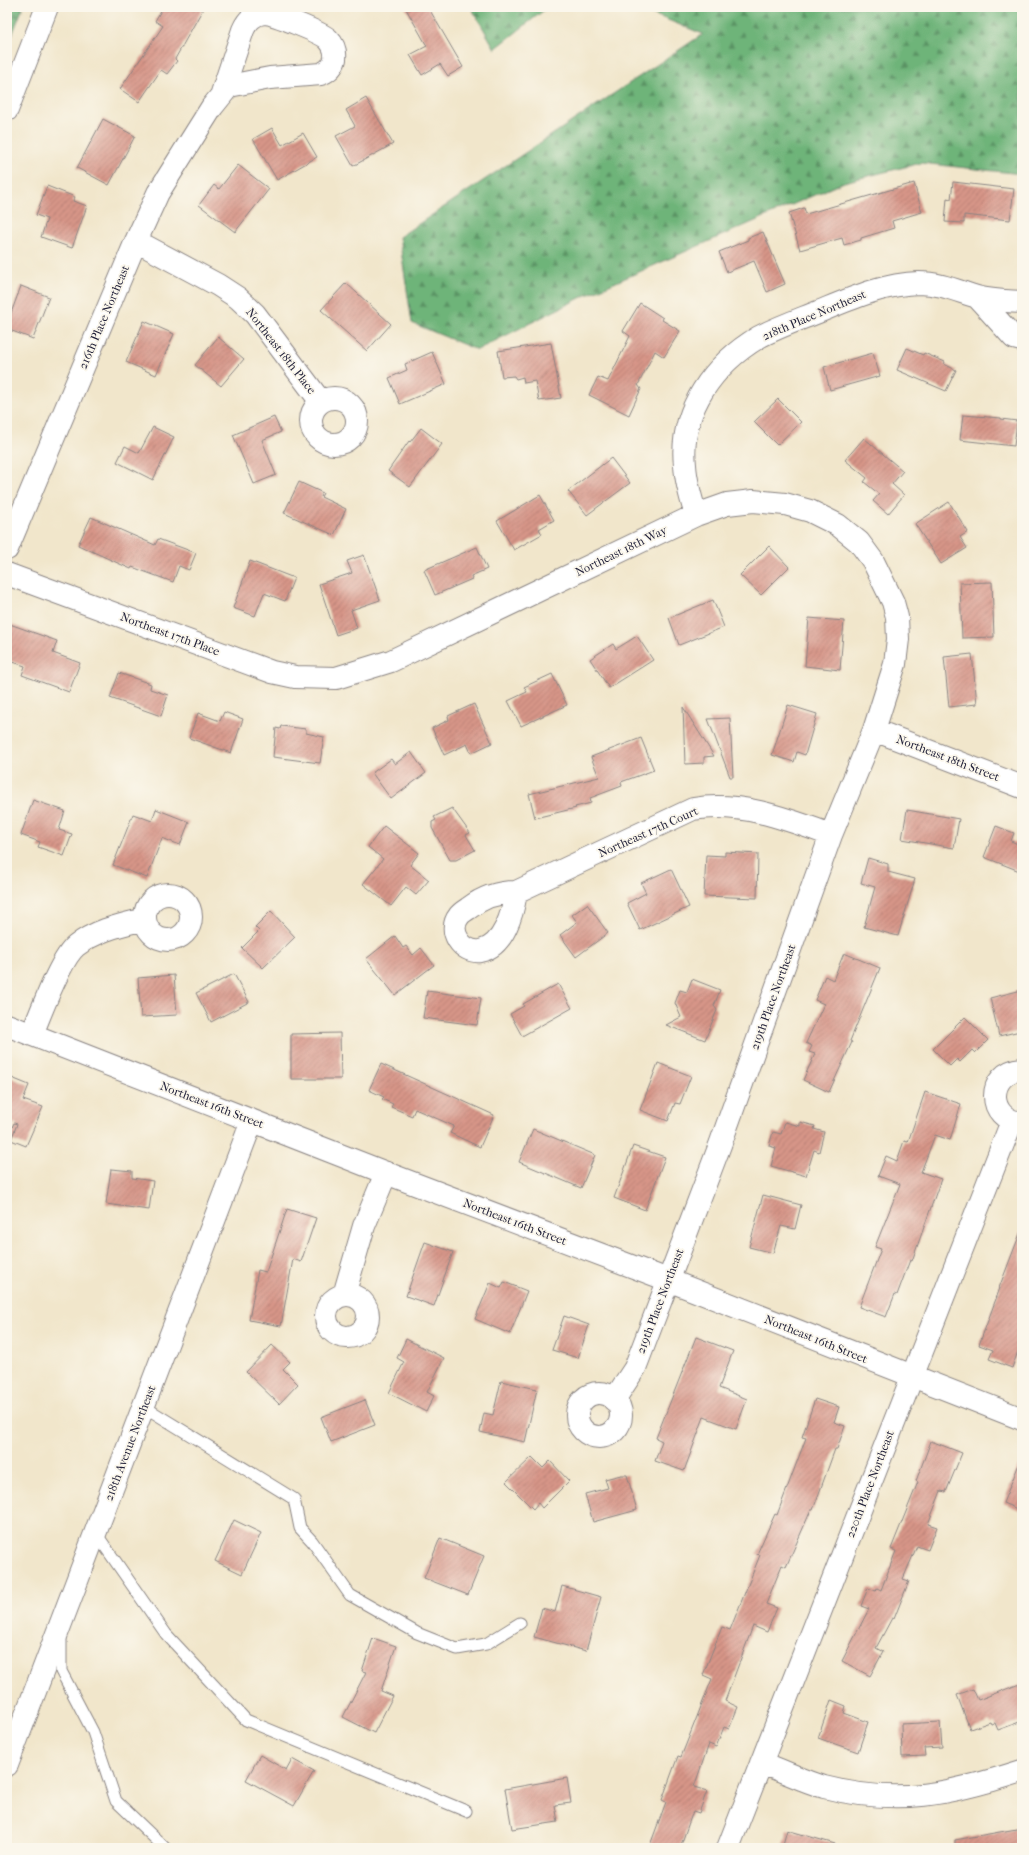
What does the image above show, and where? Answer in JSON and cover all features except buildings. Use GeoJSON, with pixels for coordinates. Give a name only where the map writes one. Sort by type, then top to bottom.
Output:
{"type":"FeatureCollection","features":[{"type":"Feature","properties":{"kind":"street"},"geometry":{"type":"LineString","coordinates":[[7,110],[47,7]]}},
{"type":"Feature","properties":{"kind":"street","name":"216th Place Northeast"},"geometry":{"type":"LineString","coordinates":[[7,549],[136,241],[158,193],[212,107],[221,96],[229,86],[270,78],[321,74],[327,71],[334,62],[336,54],[334,47],[323,35],[271,14],[256,15],[246,24],[243,30],[221,96]]}},
{"type":"Feature","properties":{"kind":"street","name":"Northeast 18th Place"},"geometry":{"type":"LineString","coordinates":[[136,241],[218,285],[238,298],[256,314],[320,402]]}},
{"type":"Feature","properties":{"kind":"street","name":"218th Place Northeast"},"geometry":{"type":"LineString","coordinates":[[696,515],[685,465],[685,438],[696,400],[704,386],[718,370],[761,336],[788,323],[856,296],[882,288],[911,284],[937,284],[978,298],[1022,302]]}},
{"type":"Feature","properties":{"kind":"street","name":"218th Place Northeast"},"geometry":{"type":"LineString","coordinates":[[978,298],[1014,338],[1022,340]]}},
{"type":"Feature","properties":{"kind":"street","name":"Northeast 18th Way"},"geometry":{"type":"LineString","coordinates":[[336,678],[391,661],[696,515],[727,504],[752,501],[785,504],[810,511],[838,525],[858,542],[873,561],[887,588]]}},
{"type":"Feature","properties":{"kind":"street","name":"Northeast 17th Place"},"geometry":{"type":"LineString","coordinates":[[7,574],[272,672],[295,677],[336,678]]}},
{"type":"Feature","properties":{"kind":"street","name":"219th Place Northeast"},"geometry":{"type":"LineString","coordinates":[[614,1400],[635,1368],[720,1145],[831,835],[874,730],[895,664],[898,639],[897,618],[887,588]]}},
{"type":"Feature","properties":{"kind":"street","name":"Northeast 18th Street"},"geometry":{"type":"LineString","coordinates":[[874,730],[1022,787]]}},
{"type":"Feature","properties":{"kind":"street","name":"Northeast 17th Court"},"geometry":{"type":"LineString","coordinates":[[516,892],[694,809],[710,806],[734,807],[798,823],[831,835]]}},
{"type":"Feature","properties":{"kind":"street"},"geometry":{"type":"LineString","coordinates":[[32,1034],[63,963],[75,947],[90,937],[117,926],[145,920]]}},
{"type":"Feature","properties":{"kind":"street","name":"Northeast 16th Street"},"geometry":{"type":"LineString","coordinates":[[7,1025],[386,1173],[668,1280],[1022,1420]]}},
{"type":"Feature","properties":{"kind":"street","name":"220th Place Northeast"},"geometry":{"type":"LineString","coordinates":[[728,1848],[912,1377],[1017,1122],[999,1111],[995,1094],[997,1086],[1007,1073],[1022,1069]]}},
{"type":"Feature","properties":{"kind":"street","name":"218th Avenue Northeast"},"geometry":{"type":"LineString","coordinates":[[7,1765],[252,1121]]}},
{"type":"Feature","properties":{"kind":"street"},"geometry":{"type":"LineString","coordinates":[[344,1295],[364,1226],[386,1173]]}},
{"type":"Feature","properties":{"kind":"street"},"geometry":{"type":"LineString","coordinates":[[761,1763],[823,1787],[864,1795],[900,1797],[938,1794],[977,1786],[1022,1771]]}},
{"type":"Feature","properties":{"kind":"lane"},"geometry":{"type":"LineString","coordinates":[[143,1406],[294,1499],[300,1528],[312,1541],[350,1595],[417,1633],[457,1648],[486,1644],[520,1623]]}},
{"type":"Feature","properties":{"kind":"lane"},"geometry":{"type":"LineString","coordinates":[[96,1532],[166,1634],[246,1720],[466,1811]]}},
{"type":"Feature","properties":{"kind":"lane"},"geometry":{"type":"LineString","coordinates":[[61,1624],[61,1671],[93,1732],[116,1801],[165,1848]]}},
{"type":"Feature","properties":{"kind":"green space"},"geometry":{"type":"Polygon","coordinates":[[[7,7],[23,7],[7,48],[7,7]]]}},
{"type":"Feature","properties":{"kind":"green space"},"geometry":{"type":"Polygon","coordinates":[[[471,7],[548,7],[495,49],[471,7]]]}},
{"type":"Feature","properties":{"kind":"green space"},"geometry":{"type":"Polygon","coordinates":[[[635,7],[1022,7],[1022,174],[921,163],[844,182],[582,297],[477,350],[412,323],[399,237],[703,34],[635,7]]]}}]}
